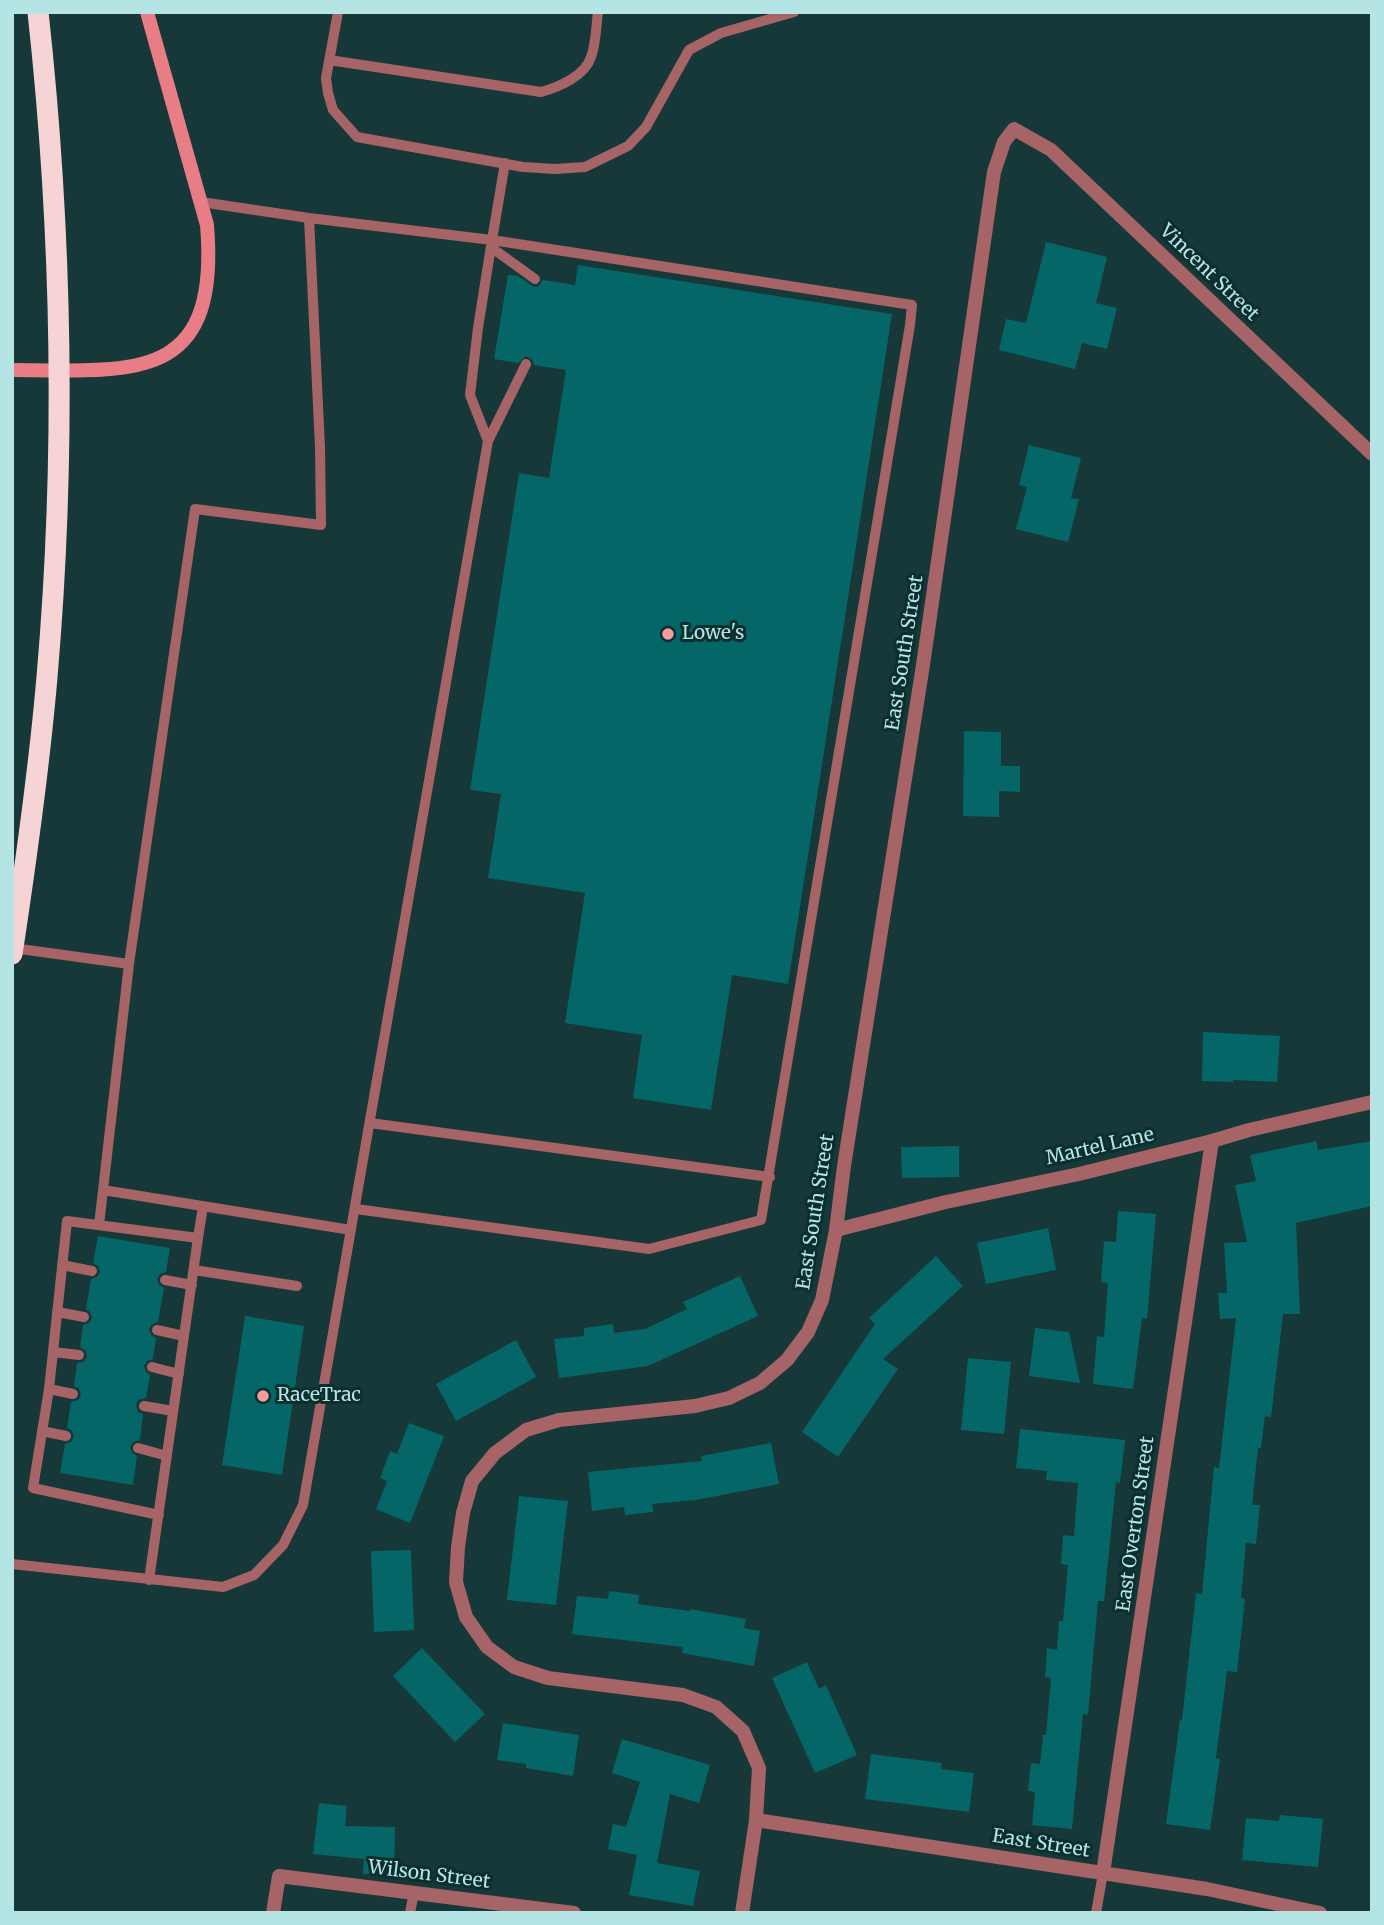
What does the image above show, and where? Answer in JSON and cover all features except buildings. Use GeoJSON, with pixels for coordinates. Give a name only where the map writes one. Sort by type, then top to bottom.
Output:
{"type":"FeatureCollection","features":[{"type":"Feature","properties":{"kind":"highway"},"geometry":{"type":"LineString","coordinates":[[12,954],[32,817],[47,675],[57,490],[54,196],[38,12]]}},
{"type":"Feature","properties":{"kind":"street"},"geometry":{"type":"LineString","coordinates":[[12,370],[113,370],[146,365],[176,350],[197,323],[207,292],[210,258],[207,225],[147,12]]}},
{"type":"Feature","properties":{"kind":"street","name":"Vincent Street"},"geometry":{"type":"LineString","coordinates":[[1014,129],[1051,150],[1372,454]]}},
{"type":"Feature","properties":{"kind":"street","name":"East South Street"},"geometry":{"type":"LineString","coordinates":[[742,1913],[756,1820],[759,1768],[743,1731],[716,1707],[683,1695],[548,1678],[514,1667],[487,1647],[466,1617],[456,1582],[463,1513],[472,1481],[495,1453],[526,1430],[559,1420],[695,1406],[729,1398],[760,1383],[787,1360],[808,1332],[822,1300],[836,1230],[923,665],[995,172],[1003,142],[1014,129]]}},
{"type":"Feature","properties":{"kind":"street","name":"Martel Lane"},"geometry":{"type":"LineString","coordinates":[[836,1230],[946,1202],[1079,1174],[1372,1101]]}},
{"type":"Feature","properties":{"kind":"street","name":"East Overton Street"},"geometry":{"type":"LineString","coordinates":[[1103,1873],[1212,1141]]}},
{"type":"Feature","properties":{"kind":"street","name":"East Street"},"geometry":{"type":"LineString","coordinates":[[756,1820],[1206,1889],[1320,1913]]}},
{"type":"Feature","properties":{"kind":"street","name":"Wilson Street"},"geometry":{"type":"LineString","coordinates":[[273,1913],[279,1876],[574,1913]]}},
{"type":"Feature","properties":{"kind":"lane"},"geometry":{"type":"LineString","coordinates":[[338,12],[326,78],[333,110],[357,137],[555,169],[585,167],[628,146],[646,127],[689,50],[721,33],[794,12]]}},
{"type":"Feature","properties":{"kind":"lane"},"geometry":{"type":"LineString","coordinates":[[329,60],[541,92],[557,88],[591,60],[598,12]]}},
{"type":"Feature","properties":{"kind":"lane"},"geometry":{"type":"LineString","coordinates":[[488,441],[470,394],[505,163]]}},
{"type":"Feature","properties":{"kind":"lane"},"geometry":{"type":"LineString","coordinates":[[201,202],[912,305],[761,1220],[649,1249],[356,1209]]}},
{"type":"Feature","properties":{"kind":"lane"},"geometry":{"type":"LineString","coordinates":[[99,1225],[128,964],[195,509],[321,525],[309,218]]}},
{"type":"Feature","properties":{"kind":"lane"},"geometry":{"type":"LineString","coordinates":[[492,244],[535,279]]}},
{"type":"Feature","properties":{"kind":"lane"},"geometry":{"type":"LineString","coordinates":[[12,1564],[223,1587],[254,1575],[283,1545],[303,1505],[488,441],[526,364]]}},
{"type":"Feature","properties":{"kind":"lane"},"geometry":{"type":"LineString","coordinates":[[13,948],[128,964]]}},
{"type":"Feature","properties":{"kind":"lane"},"geometry":{"type":"LineString","coordinates":[[370,1123],[770,1177]]}},
{"type":"Feature","properties":{"kind":"lane"},"geometry":{"type":"LineString","coordinates":[[103,1190],[351,1230]]}},
{"type":"Feature","properties":{"kind":"lane"},"geometry":{"type":"LineString","coordinates":[[149,1580],[202,1206]]}},
{"type":"Feature","properties":{"kind":"lane"},"geometry":{"type":"LineString","coordinates":[[159,1515],[33,1488],[49,1389],[67,1221],[198,1238]]}},
{"type":"Feature","properties":{"kind":"lane"},"geometry":{"type":"LineString","coordinates":[[62,1265],[92,1271]]}},
{"type":"Feature","properties":{"kind":"lane"},"geometry":{"type":"LineString","coordinates":[[194,1270],[297,1286]]}},
{"type":"Feature","properties":{"kind":"lane"},"geometry":{"type":"LineString","coordinates":[[165,1280],[192,1285]]}},
{"type":"Feature","properties":{"kind":"lane"},"geometry":{"type":"LineString","coordinates":[[57,1312],[85,1317]]}},
{"type":"Feature","properties":{"kind":"lane"},"geometry":{"type":"LineString","coordinates":[[157,1331],[184,1336]]}},
{"type":"Feature","properties":{"kind":"lane"},"geometry":{"type":"LineString","coordinates":[[53,1352],[79,1355]]}},
{"type":"Feature","properties":{"kind":"lane"},"geometry":{"type":"LineString","coordinates":[[152,1367],[179,1374]]}},
{"type":"Feature","properties":{"kind":"lane"},"geometry":{"type":"LineString","coordinates":[[49,1389],[73,1394]]}},
{"type":"Feature","properties":{"kind":"lane"},"geometry":{"type":"LineString","coordinates":[[144,1406],[173,1411]]}},
{"type":"Feature","properties":{"kind":"lane"},"geometry":{"type":"LineString","coordinates":[[42,1431],[66,1436]]}},
{"type":"Feature","properties":{"kind":"lane"},"geometry":{"type":"LineString","coordinates":[[138,1448],[167,1456]]}},
{"type":"Feature","properties":{"kind":"lane","name":"East Overton Street"},"geometry":{"type":"LineString","coordinates":[[1096,1913],[1103,1873]]}},
{"type":"Feature","properties":{"kind":"lane"},"geometry":{"type":"LineString","coordinates":[[410,1913],[414,1892]]}},
{"type":"Feature","properties":{"kind":"place","name":"Lowe's"},"geometry":{"type":"Point","coordinates":[668,634]}},
{"type":"Feature","properties":{"kind":"place","name":"RaceTrac"},"geometry":{"type":"Point","coordinates":[263,1396]}}]}
